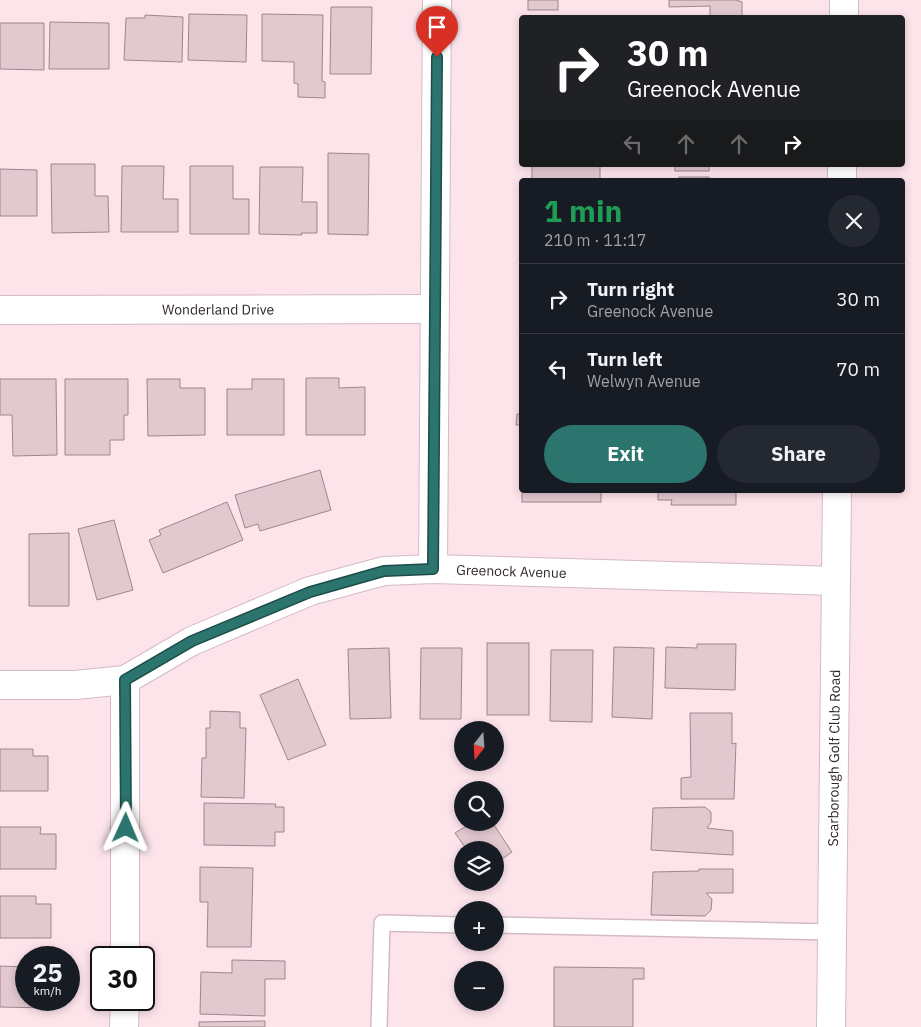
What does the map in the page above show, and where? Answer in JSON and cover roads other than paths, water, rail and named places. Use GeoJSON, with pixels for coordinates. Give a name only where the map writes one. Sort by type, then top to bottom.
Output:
{"type":"FeatureCollection","features":[{"type":"Feature","properties":{"kind":"street"},"geometry":{"type":"LineString","coordinates":[[433,569],[437,0]]}},
{"type":"Feature","properties":{"kind":"street"},"geometry":{"type":"LineString","coordinates":[[844,0],[844,15]]}},
{"type":"Feature","properties":{"kind":"street","name":"Wonderland Drive"},"geometry":{"type":"LineString","coordinates":[[0,310],[435,309]]}},
{"type":"Feature","properties":{"kind":"street","name":"Scarborough Golf Club Road"},"geometry":{"type":"LineString","coordinates":[[831,1027],[837,493]]}},
{"type":"Feature","properties":{"kind":"street","name":"Greenock Avenue"},"geometry":{"type":"LineString","coordinates":[[0,685],[74,685],[125,680],[192,641],[310,592],[384,571],[433,569],[836,581]]}},
{"type":"Feature","properties":{"kind":"street"},"geometry":{"type":"LineString","coordinates":[[125,680],[125,946]]}},
{"type":"Feature","properties":{"kind":"street"},"geometry":{"type":"LineString","coordinates":[[124,1027],[125,1011]]}},
{"type":"Feature","properties":{"kind":"lane"},"geometry":{"type":"LineString","coordinates":[[379,1027],[382,923],[454,925]]}},
{"type":"Feature","properties":{"kind":"lane"},"geometry":{"type":"LineString","coordinates":[[504,925],[832,932]]}}]}
